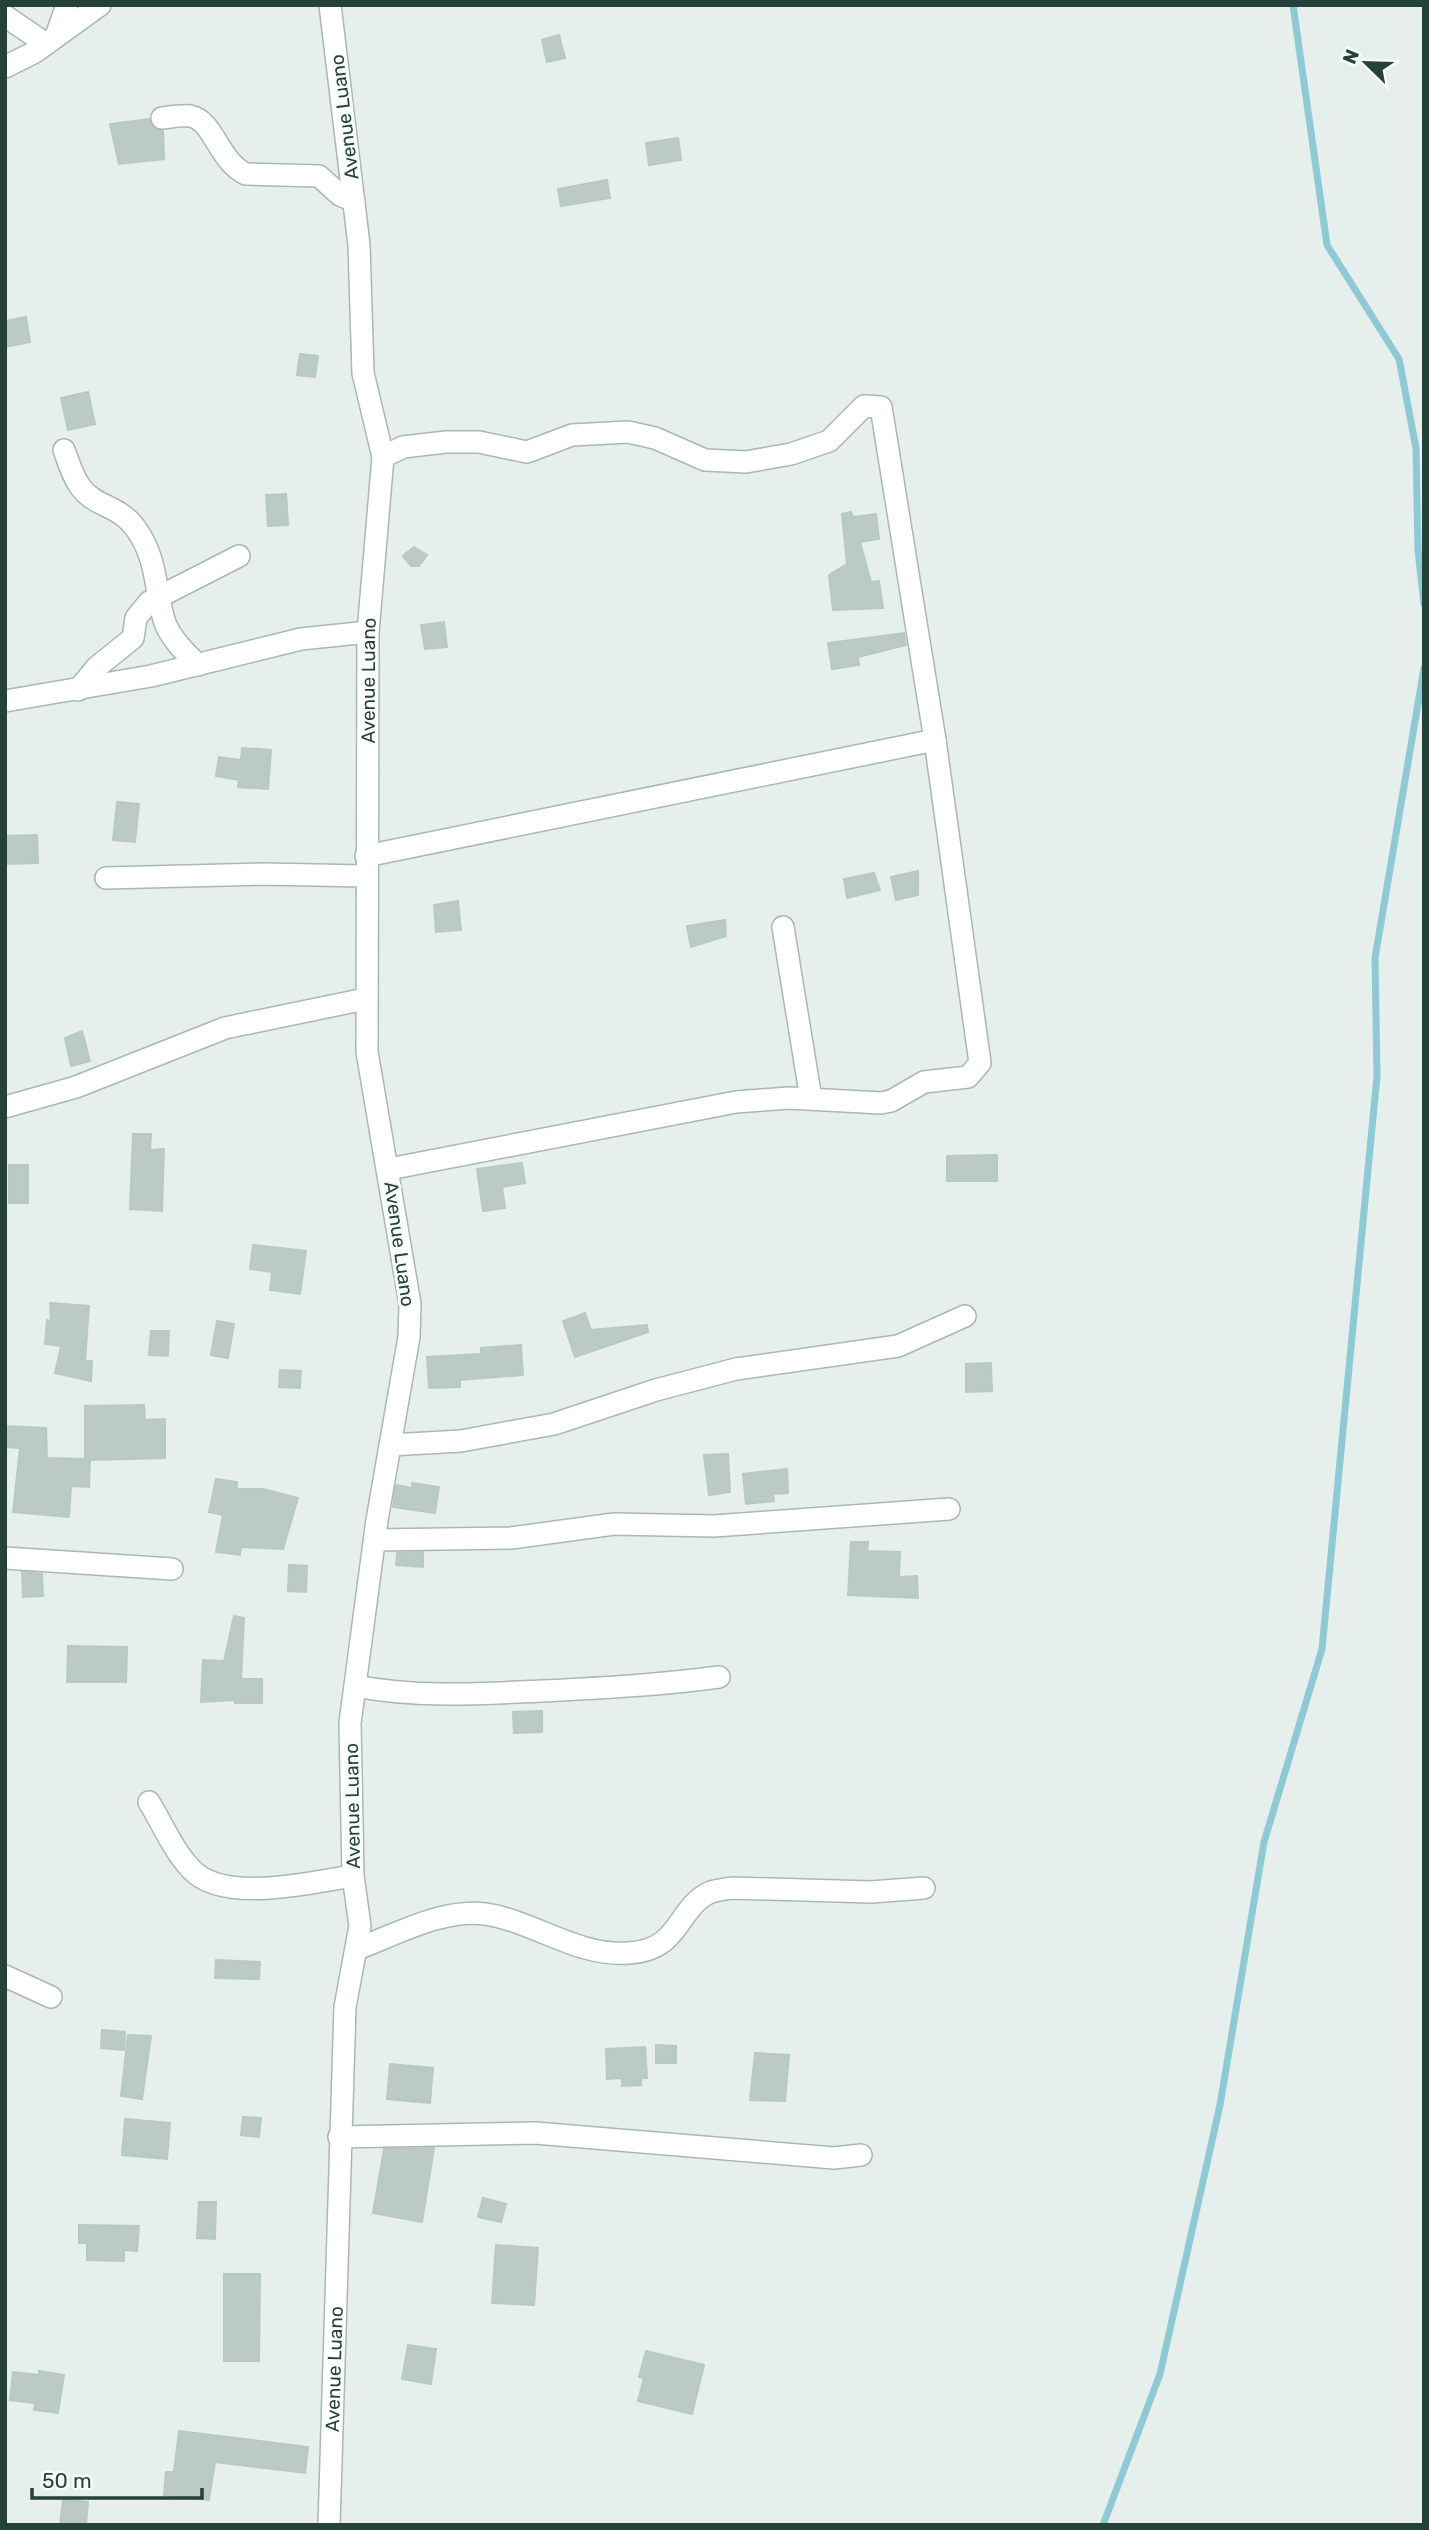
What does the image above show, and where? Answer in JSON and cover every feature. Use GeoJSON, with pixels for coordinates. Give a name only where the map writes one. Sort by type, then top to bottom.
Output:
{"type":"FeatureCollection","features":[{"type":"Feature","properties":{"kind":"street"},"geometry":{"type":"LineString","coordinates":[[51,40],[67,5]]}},
{"type":"Feature","properties":{"kind":"street"},"geometry":{"type":"LineString","coordinates":[[5,67],[51,40],[100,5]]}},
{"type":"Feature","properties":{"kind":"street","name":"Avenue Luano"},"geometry":{"type":"LineString","coordinates":[[329,2525],[345,2007],[357,1949],[360,1914],[353,1877],[350,1723],[375,1540],[409,1337],[410,1304],[367,1052],[365,999],[369,632],[383,457],[363,373],[359,245],[330,5]]}},
{"type":"Feature","properties":{"kind":"street"},"geometry":{"type":"LineString","coordinates":[[5,16],[51,40]]}},
{"type":"Feature","properties":{"kind":"street"},"geometry":{"type":"LineString","coordinates":[[162,118],[191,116],[208,125],[224,157],[246,174],[319,176],[340,195],[354,201]]}},
{"type":"Feature","properties":{"kind":"street"},"geometry":{"type":"LineString","coordinates":[[383,457],[420,443],[479,442],[527,452],[539,450],[572,435],[628,432],[655,438],[705,460],[721,463],[746,462],[811,448],[829,441],[864,406],[875,404],[881,407],[935,740],[980,1063],[968,1077],[924,1082],[891,1101],[864,1103],[811,1099],[736,1102],[389,1169]]}},
{"type":"Feature","properties":{"kind":"street"},"geometry":{"type":"LineString","coordinates":[[64,450],[83,491],[118,510],[131,521],[152,561],[164,621],[174,641],[198,665]]}},
{"type":"Feature","properties":{"kind":"street"},"geometry":{"type":"LineString","coordinates":[[78,690],[97,667],[133,638],[136,618],[141,610],[161,596],[239,556]]}},
{"type":"Feature","properties":{"kind":"street"},"geometry":{"type":"LineString","coordinates":[[5,701],[78,690],[198,665],[302,639],[369,632]]}},
{"type":"Feature","properties":{"kind":"street"},"geometry":{"type":"LineString","coordinates":[[106,878],[264,874],[366,866],[935,740]]}},
{"type":"Feature","properties":{"kind":"street"},"geometry":{"type":"LineString","coordinates":[[783,928],[811,1099]]}},
{"type":"Feature","properties":{"kind":"street"},"geometry":{"type":"LineString","coordinates":[[5,1107],[76,1087],[225,1028],[365,999]]}},
{"type":"Feature","properties":{"kind":"street"},"geometry":{"type":"LineString","coordinates":[[390,1445],[461,1441],[554,1424],[656,1390],[736,1369],[898,1346],[965,1316]]}},
{"type":"Feature","properties":{"kind":"street"},"geometry":{"type":"LineString","coordinates":[[375,1540],[511,1538],[614,1524],[714,1526],[948,1509]]}},
{"type":"Feature","properties":{"kind":"street"},"geometry":{"type":"LineString","coordinates":[[5,1558],[172,1569]]}},
{"type":"Feature","properties":{"kind":"street"},"geometry":{"type":"LineString","coordinates":[[355,1686],[419,1695],[466,1695],[655,1685],[719,1677]]}},
{"type":"Feature","properties":{"kind":"street"},"geometry":{"type":"LineString","coordinates":[[149,1802],[189,1867],[219,1886],[263,1888],[353,1877]]}},
{"type":"Feature","properties":{"kind":"street"},"geometry":{"type":"LineString","coordinates":[[357,1949],[436,1921],[484,1914],[581,1947],[629,1954],[667,1941],[700,1900],[711,1893],[732,1888],[871,1892],[924,1888]]}},
{"type":"Feature","properties":{"kind":"street"},"geometry":{"type":"LineString","coordinates":[[5,1976],[51,1997]]}},
{"type":"Feature","properties":{"kind":"street"},"geometry":{"type":"LineString","coordinates":[[339,2137],[536,2133],[834,2158],[861,2155]]}},
{"type":"Feature","properties":{"kind":"building"},"geometry":{"type":"Polygon","coordinates":[[[559,35],[565,58],[547,62],[542,40],[559,35]]]}},
{"type":"Feature","properties":{"kind":"building"},"geometry":{"type":"Polygon","coordinates":[[[149,119],[152,126],[163,131],[164,159],[119,164],[110,124],[149,119]]]}},
{"type":"Feature","properties":{"kind":"building"},"geometry":{"type":"Polygon","coordinates":[[[678,138],[681,160],[649,165],[646,143],[678,138]]]}},
{"type":"Feature","properties":{"kind":"building"},"geometry":{"type":"Polygon","coordinates":[[[607,180],[610,198],[561,206],[558,189],[607,180]]]}},
{"type":"Feature","properties":{"kind":"building"},"geometry":{"type":"Polygon","coordinates":[[[26,317],[30,342],[5,347],[5,321],[26,317]]]}},
{"type":"Feature","properties":{"kind":"building"},"geometry":{"type":"Polygon","coordinates":[[[300,354],[318,356],[315,377],[297,375],[300,354]]]}},
{"type":"Feature","properties":{"kind":"building"},"geometry":{"type":"Polygon","coordinates":[[[88,392],[95,424],[68,430],[61,398],[88,392]]]}},
{"type":"Feature","properties":{"kind":"building"},"geometry":{"type":"Polygon","coordinates":[[[286,494],[288,525],[268,526],[266,495],[286,494]]]}},
{"type":"Feature","properties":{"kind":"building"},"geometry":{"type":"Polygon","coordinates":[[[851,512],[853,517],[876,514],[879,539],[860,542],[871,582],[879,581],[883,608],[833,610],[829,575],[847,564],[842,514],[851,512]]]}},
{"type":"Feature","properties":{"kind":"building"},"geometry":{"type":"Polygon","coordinates":[[[414,547],[427,555],[419,566],[411,566],[403,556],[414,547]]]}},
{"type":"Feature","properties":{"kind":"building"},"geometry":{"type":"Polygon","coordinates":[[[444,622],[447,647],[425,649],[421,625],[444,622]]]}},
{"type":"Feature","properties":{"kind":"building"},"geometry":{"type":"Polygon","coordinates":[[[904,633],[906,645],[858,657],[859,665],[832,669],[828,643],[904,633]]]}},
{"type":"Feature","properties":{"kind":"building"},"geometry":{"type":"Polygon","coordinates":[[[242,748],[271,750],[268,789],[238,787],[239,780],[216,776],[219,757],[241,760],[242,748]]]}},
{"type":"Feature","properties":{"kind":"building"},"geometry":{"type":"Polygon","coordinates":[[[117,802],[139,804],[135,842],[113,840],[117,802]]]}},
{"type":"Feature","properties":{"kind":"building"},"geometry":{"type":"Polygon","coordinates":[[[37,835],[38,863],[5,864],[5,836],[37,835]]]}},
{"type":"Feature","properties":{"kind":"building"},"geometry":{"type":"Polygon","coordinates":[[[918,871],[918,895],[896,900],[891,877],[918,871]]]}},
{"type":"Feature","properties":{"kind":"building"},"geometry":{"type":"Polygon","coordinates":[[[874,873],[880,890],[847,898],[844,879],[874,873]]]}},
{"type":"Feature","properties":{"kind":"building"},"geometry":{"type":"Polygon","coordinates":[[[458,901],[461,930],[436,932],[434,905],[458,901]]]}},
{"type":"Feature","properties":{"kind":"building"},"geometry":{"type":"Polygon","coordinates":[[[725,920],[726,936],[691,947],[687,926],[725,920]]]}},
{"type":"Feature","properties":{"kind":"building"},"geometry":{"type":"Polygon","coordinates":[[[82,1031],[90,1061],[71,1066],[65,1038],[82,1031]]]}},
{"type":"Feature","properties":{"kind":"building"},"geometry":{"type":"Polygon","coordinates":[[[133,1134],[151,1134],[150,1150],[164,1149],[162,1211],[130,1209],[133,1134]]]}},
{"type":"Feature","properties":{"kind":"building"},"geometry":{"type":"Polygon","coordinates":[[[997,1155],[997,1181],[947,1181],[947,1156],[997,1155]]]}},
{"type":"Feature","properties":{"kind":"building"},"geometry":{"type":"Polygon","coordinates":[[[522,1163],[525,1183],[502,1187],[505,1208],[483,1211],[477,1169],[522,1163]]]}},
{"type":"Feature","properties":{"kind":"building"},"geometry":{"type":"Polygon","coordinates":[[[9,1165],[28,1165],[28,1203],[9,1203],[9,1165]]]}},
{"type":"Feature","properties":{"kind":"building"},"geometry":{"type":"Polygon","coordinates":[[[253,1245],[306,1251],[300,1294],[270,1290],[272,1272],[250,1269],[253,1245]]]}},
{"type":"Feature","properties":{"kind":"building"},"geometry":{"type":"Polygon","coordinates":[[[50,1303],[89,1306],[85,1361],[92,1361],[91,1381],[55,1373],[61,1346],[45,1344],[47,1320],[51,1321],[50,1303]]]}},
{"type":"Feature","properties":{"kind":"building"},"geometry":{"type":"Polygon","coordinates":[[[585,1313],[591,1330],[647,1325],[648,1332],[575,1357],[563,1321],[585,1313]]]}},
{"type":"Feature","properties":{"kind":"building"},"geometry":{"type":"Polygon","coordinates":[[[217,1321],[234,1324],[228,1358],[211,1355],[217,1321]]]}},
{"type":"Feature","properties":{"kind":"building"},"geometry":{"type":"Polygon","coordinates":[[[151,1331],[169,1331],[168,1356],[149,1355],[151,1331]]]}},
{"type":"Feature","properties":{"kind":"building"},"geometry":{"type":"Polygon","coordinates":[[[521,1345],[523,1375],[460,1380],[460,1387],[429,1388],[427,1357],[481,1354],[481,1348],[521,1345]]]}},
{"type":"Feature","properties":{"kind":"building"},"geometry":{"type":"Polygon","coordinates":[[[991,1363],[992,1391],[966,1392],[966,1364],[991,1363]]]}},
{"type":"Feature","properties":{"kind":"building"},"geometry":{"type":"Polygon","coordinates":[[[280,1370],[301,1371],[300,1388],[279,1387],[280,1370]]]}},
{"type":"Feature","properties":{"kind":"building"},"geometry":{"type":"Polygon","coordinates":[[[144,1405],[145,1420],[165,1419],[165,1458],[90,1460],[89,1487],[71,1486],[69,1517],[13,1512],[20,1448],[5,1447],[5,1426],[46,1428],[47,1458],[85,1459],[85,1406],[144,1405]]]}},
{"type":"Feature","properties":{"kind":"building"},"geometry":{"type":"Polygon","coordinates":[[[728,1454],[730,1492],[709,1495],[704,1455],[728,1454]]]}},
{"type":"Feature","properties":{"kind":"building"},"geometry":{"type":"Polygon","coordinates":[[[787,1469],[788,1493],[773,1494],[774,1501],[746,1504],[743,1474],[787,1469]]]}},
{"type":"Feature","properties":{"kind":"building"},"geometry":{"type":"Polygon","coordinates":[[[216,1479],[237,1482],[237,1489],[263,1489],[298,1498],[283,1549],[241,1547],[240,1555],[216,1552],[223,1515],[209,1512],[216,1479]]]}},
{"type":"Feature","properties":{"kind":"building"},"geometry":{"type":"Polygon","coordinates":[[[412,1483],[439,1487],[435,1513],[393,1507],[396,1485],[412,1488],[412,1483]]]}},
{"type":"Feature","properties":{"kind":"building"},"geometry":{"type":"Polygon","coordinates":[[[851,1542],[868,1542],[867,1551],[900,1552],[899,1577],[917,1576],[918,1598],[848,1595],[851,1542]]]}},
{"type":"Feature","properties":{"kind":"building"},"geometry":{"type":"Polygon","coordinates":[[[423,1552],[423,1567],[396,1565],[397,1553],[423,1552]]]}},
{"type":"Feature","properties":{"kind":"building"},"geometry":{"type":"Polygon","coordinates":[[[289,1565],[307,1566],[306,1592],[288,1591],[289,1565]]]}},
{"type":"Feature","properties":{"kind":"building"},"geometry":{"type":"Polygon","coordinates":[[[22,1572],[42,1574],[43,1596],[23,1597],[22,1572]]]}},
{"type":"Feature","properties":{"kind":"building"},"geometry":{"type":"Polygon","coordinates":[[[234,1616],[244,1618],[241,1679],[262,1679],[262,1703],[235,1703],[235,1700],[201,1702],[203,1660],[224,1661],[234,1616]]]}},
{"type":"Feature","properties":{"kind":"building"},"geometry":{"type":"Polygon","coordinates":[[[68,1646],[127,1647],[126,1682],[67,1682],[68,1646]]]}},
{"type":"Feature","properties":{"kind":"building"},"geometry":{"type":"Polygon","coordinates":[[[542,1711],[542,1732],[514,1733],[513,1712],[542,1711]]]}},
{"type":"Feature","properties":{"kind":"building"},"geometry":{"type":"Polygon","coordinates":[[[216,1960],[260,1962],[259,1979],[215,1978],[216,1960]]]}},
{"type":"Feature","properties":{"kind":"building"},"geometry":{"type":"Polygon","coordinates":[[[102,2030],[125,2032],[124,2050],[101,2048],[102,2030]]]}},
{"type":"Feature","properties":{"kind":"building"},"geometry":{"type":"Polygon","coordinates":[[[128,2035],[151,2036],[142,2099],[121,2096],[128,2035]]]}},
{"type":"Feature","properties":{"kind":"building"},"geometry":{"type":"Polygon","coordinates":[[[656,2045],[676,2046],[676,2063],[656,2063],[656,2045]]]}},
{"type":"Feature","properties":{"kind":"building"},"geometry":{"type":"Polygon","coordinates":[[[645,2047],[647,2078],[641,2078],[641,2085],[622,2086],[622,2078],[607,2079],[606,2049],[645,2047]]]}},
{"type":"Feature","properties":{"kind":"building"},"geometry":{"type":"Polygon","coordinates":[[[755,2053],[789,2055],[785,2101],[750,2100],[755,2053]]]}},
{"type":"Feature","properties":{"kind":"building"},"geometry":{"type":"Polygon","coordinates":[[[390,2064],[433,2068],[430,2103],[387,2099],[390,2064]]]}},
{"type":"Feature","properties":{"kind":"building"},"geometry":{"type":"Polygon","coordinates":[[[243,2117],[261,2118],[259,2137],[241,2135],[243,2117]]]}},
{"type":"Feature","properties":{"kind":"building"},"geometry":{"type":"Polygon","coordinates":[[[125,2119],[170,2123],[167,2159],[122,2155],[125,2119]]]}},
{"type":"Feature","properties":{"kind":"building"},"geometry":{"type":"Polygon","coordinates":[[[434,2148],[422,2222],[373,2213],[384,2149],[434,2148]]]}},
{"type":"Feature","properties":{"kind":"building"},"geometry":{"type":"Polygon","coordinates":[[[483,2198],[506,2204],[501,2222],[478,2217],[483,2198]]]}},
{"type":"Feature","properties":{"kind":"building"},"geometry":{"type":"Polygon","coordinates":[[[199,2202],[216,2202],[215,2239],[197,2238],[199,2202]]]}},
{"type":"Feature","properties":{"kind":"building"},"geometry":{"type":"Polygon","coordinates":[[[79,2225],[139,2226],[137,2251],[124,2250],[124,2261],[87,2260],[87,2243],[79,2243],[79,2225]]]}},
{"type":"Feature","properties":{"kind":"building"},"geometry":{"type":"Polygon","coordinates":[[[496,2245],[538,2248],[534,2305],[492,2303],[496,2245]]]}},
{"type":"Feature","properties":{"kind":"building"},"geometry":{"type":"Polygon","coordinates":[[[224,2274],[260,2274],[259,2361],[224,2361],[224,2274]]]}},
{"type":"Feature","properties":{"kind":"building"},"geometry":{"type":"Polygon","coordinates":[[[408,2345],[436,2349],[431,2384],[402,2379],[408,2345]]]}},
{"type":"Feature","properties":{"kind":"building"},"geometry":{"type":"Polygon","coordinates":[[[646,2351],[704,2365],[692,2414],[638,2401],[644,2378],[639,2377],[646,2351]]]}},
{"type":"Feature","properties":{"kind":"building"},"geometry":{"type":"Polygon","coordinates":[[[39,2371],[64,2375],[58,2413],[34,2410],[35,2403],[10,2400],[13,2372],[39,2375],[39,2371]]]}},
{"type":"Feature","properties":{"kind":"building"},"geometry":{"type":"Polygon","coordinates":[[[179,2431],[308,2447],[305,2473],[215,2462],[209,2500],[164,2495],[166,2472],[174,2472],[179,2431]]]}},
{"type":"Feature","properties":{"kind":"building"},"geometry":{"type":"Polygon","coordinates":[[[63,2499],[88,2502],[86,2525],[60,2525],[63,2499]]]}},
{"type":"Feature","properties":{"kind":"waterway"},"geometry":{"type":"LineString","coordinates":[[1293,5],[1327,245],[1399,359],[1416,448],[1418,550],[1424,604]]}},
{"type":"Feature","properties":{"kind":"waterway"},"geometry":{"type":"LineString","coordinates":[[1103,2525],[1160,2374],[1220,2105],[1264,1842],[1322,1649],[1377,1076],[1375,958],[1424,668]]}}]}
